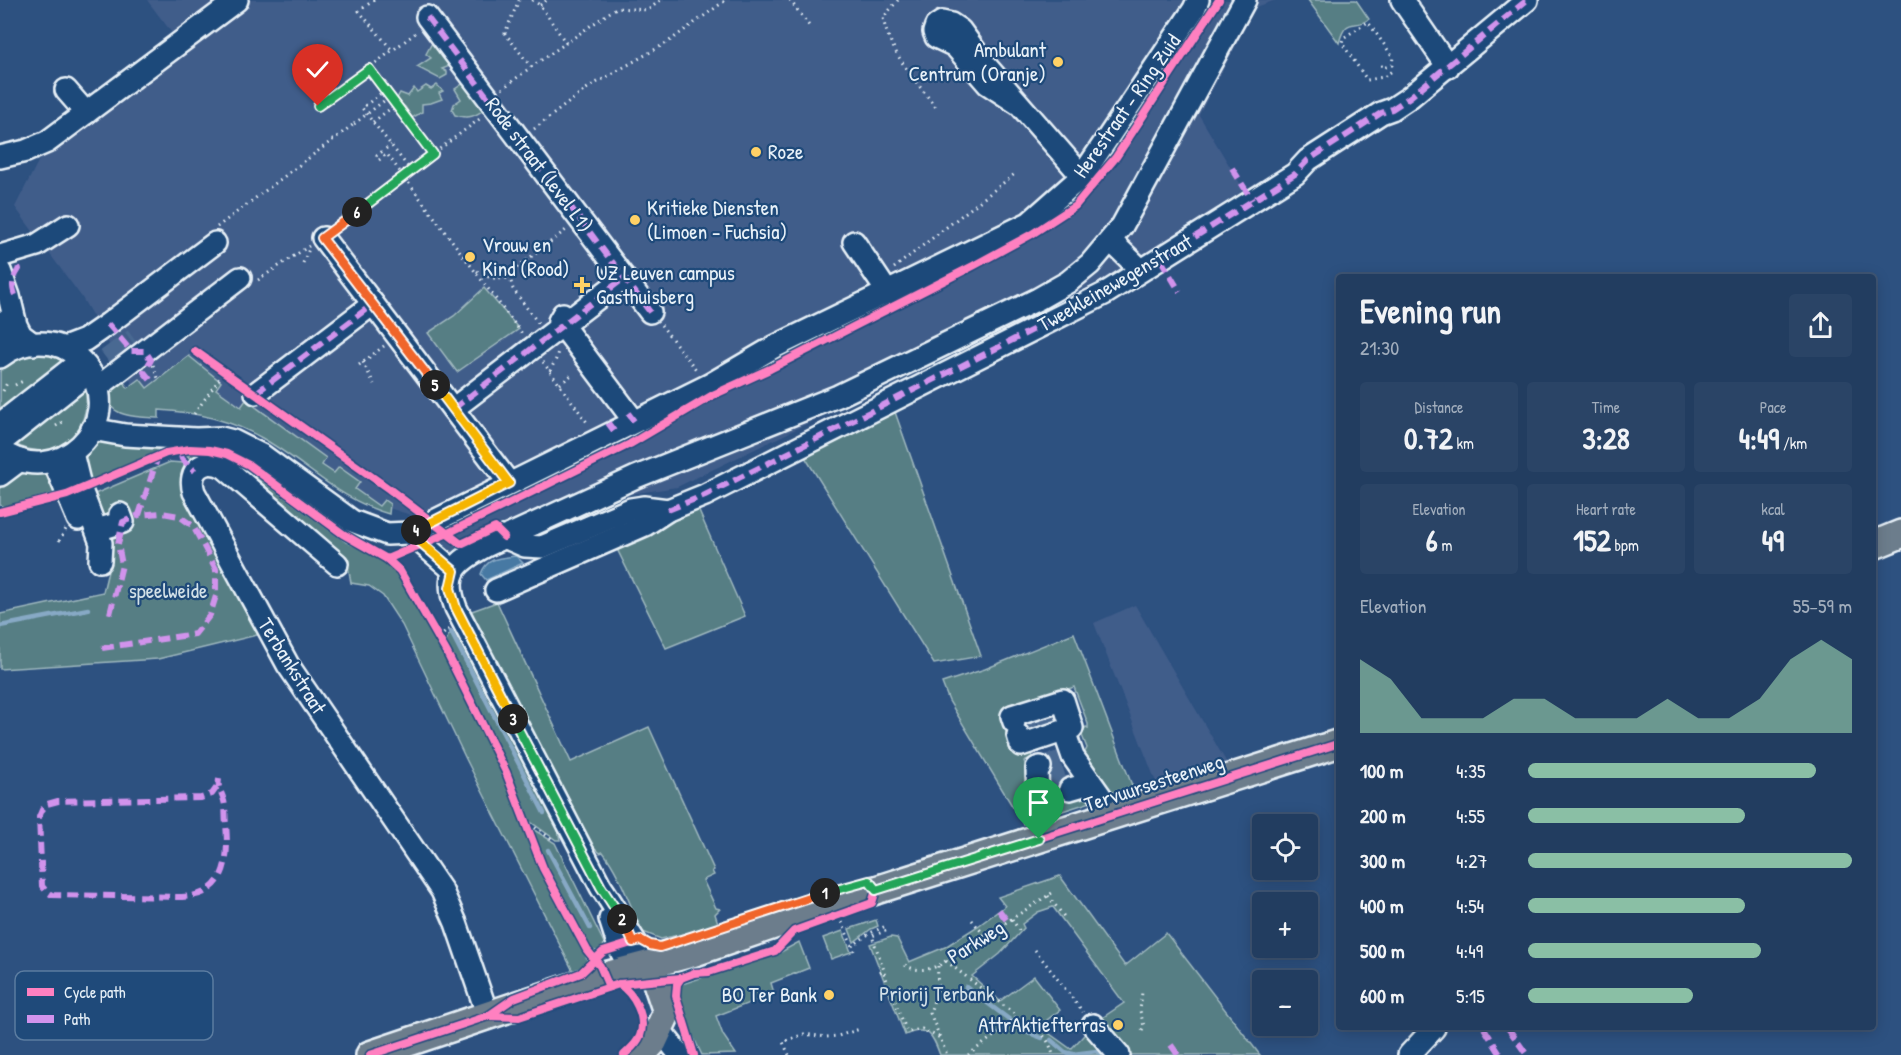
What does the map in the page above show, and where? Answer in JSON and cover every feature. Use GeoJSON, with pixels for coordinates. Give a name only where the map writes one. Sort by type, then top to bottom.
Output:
{"type":"FeatureCollection","features":[{"type":"Feature","properties":{"kind":"main road"},"geometry":{"type":"LineString","coordinates":[[1876,544],[1901,534]]}},
{"type":"Feature","properties":{"kind":"main road","name":"Tervuursesteenweg"},"geometry":{"type":"LineString","coordinates":[[370,1055],[876,890],[1336,744]]}},
{"type":"Feature","properties":{"kind":"main road"},"geometry":{"type":"LineString","coordinates":[[640,967],[667,1012],[653,1042],[641,1055]]}},
{"type":"Feature","properties":{"kind":"street"},"geometry":{"type":"LineString","coordinates":[[0,157],[26,151],[46,142],[237,0]]}},
{"type":"Feature","properties":{"kind":"street","name":"Herestraat - Ring Zuid"},"geometry":{"type":"LineString","coordinates":[[410,533],[631,417],[709,385],[774,347],[1029,223],[1082,176],[1198,0]]}},
{"type":"Feature","properties":{"kind":"street"},"geometry":{"type":"LineString","coordinates":[[640,967],[633,942],[618,911],[601,887],[456,608],[450,588],[454,571],[463,559],[504,537],[636,477],[838,396],[1011,313],[1068,282],[1090,264],[1111,241],[1131,211],[1245,0]]}},
{"type":"Feature","properties":{"kind":"street"},"geometry":{"type":"LineString","coordinates":[[1402,0],[1448,67]]}},
{"type":"Feature","properties":{"kind":"street","name":"Tweekleinewegenstraat"},"geometry":{"type":"LineString","coordinates":[[496,591],[645,525],[668,510],[705,495],[1104,294],[1295,174],[1308,160],[1381,113],[1392,109],[1448,67],[1527,0]]}},
{"type":"Feature","properties":{"kind":"street","name":"Rode straat (level L1)"},"geometry":{"type":"LineString","coordinates":[[428,20],[650,312]]}},
{"type":"Feature","properties":{"kind":"street"},"geometry":{"type":"LineString","coordinates":[[66,90],[86,113]]}},
{"type":"Feature","properties":{"kind":"street"},"geometry":{"type":"LineString","coordinates":[[1020,105],[1082,176]]}},
{"type":"Feature","properties":{"kind":"street"},"geometry":{"type":"LineString","coordinates":[[9,254],[37,245],[68,225]]}},
{"type":"Feature","properties":{"kind":"street"},"geometry":{"type":"LineString","coordinates":[[8,453],[63,458],[82,445],[95,421],[80,370],[85,340],[108,324],[212,237]]}},
{"type":"Feature","properties":{"kind":"street"},"geometry":{"type":"LineString","coordinates":[[315,241],[373,304],[509,483]]}},
{"type":"Feature","properties":{"kind":"street"},"geometry":{"type":"LineString","coordinates":[[1111,241],[1141,270]]}},
{"type":"Feature","properties":{"kind":"street"},"geometry":{"type":"LineString","coordinates":[[854,242],[888,293]]}},
{"type":"Feature","properties":{"kind":"street"},"geometry":{"type":"LineString","coordinates":[[0,271],[16,325],[21,335],[33,344]]}},
{"type":"Feature","properties":{"kind":"street"},"geometry":{"type":"LineString","coordinates":[[0,424],[80,370],[240,278]]}},
{"type":"Feature","properties":{"kind":"street"},"geometry":{"type":"LineString","coordinates":[[453,409],[624,278]]}},
{"type":"Feature","properties":{"kind":"street"},"geometry":{"type":"LineString","coordinates":[[256,393],[373,304]]}},
{"type":"Feature","properties":{"kind":"street"},"geometry":{"type":"LineString","coordinates":[[564,313],[559,321],[631,417]]}},
{"type":"Feature","properties":{"kind":"street"},"geometry":{"type":"LineString","coordinates":[[0,322],[4,342],[1,356]]}},
{"type":"Feature","properties":{"kind":"street"},"geometry":{"type":"LineString","coordinates":[[1,356],[23,345],[51,344],[80,370]]}},
{"type":"Feature","properties":{"kind":"street"},"geometry":{"type":"LineString","coordinates":[[0,475],[8,453],[80,370]]}},
{"type":"Feature","properties":{"kind":"street"},"geometry":{"type":"LineString","coordinates":[[95,421],[125,435],[188,439],[221,438],[243,446],[263,456],[352,521],[387,534],[410,533],[454,571]]}},
{"type":"Feature","properties":{"kind":"street"},"geometry":{"type":"LineString","coordinates":[[63,458],[81,490],[97,530],[101,543],[100,561],[91,548],[63,458]]}},
{"type":"Feature","properties":{"kind":"street","name":"Terbankstraat"},"geometry":{"type":"LineString","coordinates":[[337,564],[224,467],[208,463],[195,471],[192,482],[194,492],[288,665],[441,891],[456,923],[488,1016]]}},
{"type":"Feature","properties":{"kind":"street","name":"Tweekleinewegenstraat"},"geometry":{"type":"LineString","coordinates":[[504,537],[525,546],[542,547],[630,509],[644,507],[668,510]]}},
{"type":"Feature","properties":{"kind":"street"},"geometry":{"type":"LineString","coordinates":[[97,530],[123,522],[120,514]]}},
{"type":"Feature","properties":{"kind":"street"},"geometry":{"type":"LineString","coordinates":[[1036,724],[1059,778],[1114,815]]}},
{"type":"Feature","properties":{"kind":"street"},"geometry":{"type":"LineString","coordinates":[[1039,839],[1059,778]]}},
{"type":"Feature","properties":{"kind":"street"},"geometry":{"type":"LineString","coordinates":[[1093,1025],[1106,1043],[1119,1055]]}},
{"type":"Feature","properties":{"kind":"street"},"geometry":{"type":"LineString","coordinates":[[659,1029],[680,1055]]}},
{"type":"Feature","properties":{"kind":"street"},"geometry":{"type":"LineString","coordinates":[[1409,1055],[1432,1030]]}},
{"type":"Feature","properties":{"kind":"path"},"geometry":{"type":"LineString","coordinates":[[374,0],[359,11],[392,50]]}},
{"type":"Feature","properties":{"kind":"path"},"geometry":{"type":"LineString","coordinates":[[519,0],[505,33],[531,67]]}},
{"type":"Feature","properties":{"kind":"path"},"geometry":{"type":"LineString","coordinates":[[532,0],[540,5],[566,43]]}},
{"type":"Feature","properties":{"kind":"path"},"geometry":{"type":"LineString","coordinates":[[540,5],[546,0]]}},
{"type":"Feature","properties":{"kind":"path"},"geometry":{"type":"LineString","coordinates":[[295,254],[396,183],[492,104],[531,67],[616,8],[648,10],[661,0]]}},
{"type":"Feature","properties":{"kind":"path"},"geometry":{"type":"LineString","coordinates":[[520,141],[589,87],[668,42],[726,0]]}},
{"type":"Feature","properties":{"kind":"path"},"geometry":{"type":"LineString","coordinates":[[790,0],[810,27]]}},
{"type":"Feature","properties":{"kind":"path"},"geometry":{"type":"LineString","coordinates":[[898,0],[883,18],[887,36],[905,66],[938,110]]}},
{"type":"Feature","properties":{"kind":"path"},"geometry":{"type":"LineString","coordinates":[[318,106],[369,69],[428,20]]}},
{"type":"Feature","properties":{"kind":"path"},"geometry":{"type":"LineString","coordinates":[[1381,65],[1383,68],[1392,65],[1393,57],[1368,22],[1343,38],[1342,43],[1367,80],[1384,76],[1392,71]]}},
{"type":"Feature","properties":{"kind":"path"},"geometry":{"type":"LineString","coordinates":[[369,69],[431,155]]}},
{"type":"Feature","properties":{"kind":"path"},"geometry":{"type":"LineString","coordinates":[[384,90],[362,108],[408,167],[401,173]]}},
{"type":"Feature","properties":{"kind":"path"},"geometry":{"type":"LineString","coordinates":[[212,237],[390,97]]}},
{"type":"Feature","properties":{"kind":"path"},"geometry":{"type":"LineString","coordinates":[[373,122],[395,105]]}},
{"type":"Feature","properties":{"kind":"path"},"geometry":{"type":"LineString","coordinates":[[376,156],[391,145]]}},
{"type":"Feature","properties":{"kind":"path"},"geometry":{"type":"LineString","coordinates":[[379,160],[387,154],[529,343]]}},
{"type":"Feature","properties":{"kind":"path"},"geometry":{"type":"LineString","coordinates":[[890,270],[1016,173]]}},
{"type":"Feature","properties":{"kind":"path"},"geometry":{"type":"LineString","coordinates":[[543,329],[513,289],[510,278],[515,269],[571,226]]}},
{"type":"Feature","properties":{"kind":"path"},"geometry":{"type":"LineString","coordinates":[[303,263],[315,241]]}},
{"type":"Feature","properties":{"kind":"path"},"geometry":{"type":"LineString","coordinates":[[474,269],[494,278],[510,278]]}},
{"type":"Feature","properties":{"kind":"path"},"geometry":{"type":"LineString","coordinates":[[650,312],[700,375]]}},
{"type":"Feature","properties":{"kind":"path"},"geometry":{"type":"LineString","coordinates":[[359,365],[386,345]]}},
{"type":"Feature","properties":{"kind":"path"},"geometry":{"type":"LineString","coordinates":[[550,371],[558,351],[556,347]]}},
{"type":"Feature","properties":{"kind":"path"},"geometry":{"type":"LineString","coordinates":[[363,362],[374,384]]}},
{"type":"Feature","properties":{"kind":"path"},"geometry":{"type":"LineString","coordinates":[[543,362],[560,385],[607,431]]}},
{"type":"Feature","properties":{"kind":"path"},"geometry":{"type":"LineString","coordinates":[[215,364],[256,393]]}},
{"type":"Feature","properties":{"kind":"path"},"geometry":{"type":"LineString","coordinates":[[194,414],[225,371]]}},
{"type":"Feature","properties":{"kind":"path"},"geometry":{"type":"LineString","coordinates":[[560,385],[573,374]]}},
{"type":"Feature","properties":{"kind":"path"},"geometry":{"type":"LineString","coordinates":[[15,385],[25,380]]}},
{"type":"Feature","properties":{"kind":"path"},"geometry":{"type":"LineString","coordinates":[[3,391],[8,381]]}},
{"type":"Feature","properties":{"kind":"path"},"geometry":{"type":"LineString","coordinates":[[56,426],[66,420]]}},
{"type":"Feature","properties":{"kind":"path"},"geometry":{"type":"LineString","coordinates":[[433,628],[443,645]]}},
{"type":"Feature","properties":{"kind":"path"},"geometry":{"type":"LineString","coordinates":[[521,812],[530,837]]}},
{"type":"Feature","properties":{"kind":"path"},"geometry":{"type":"LineString","coordinates":[[525,821],[555,841]]}},
{"type":"Feature","properties":{"kind":"path"},"geometry":{"type":"LineString","coordinates":[[831,918],[841,914]]}},
{"type":"Feature","properties":{"kind":"path"},"geometry":{"type":"LineString","coordinates":[[972,920],[985,936]]}},
{"type":"Feature","properties":{"kind":"path"},"geometry":{"type":"LineString","coordinates":[[845,928],[854,951]]}},
{"type":"Feature","properties":{"kind":"path"},"geometry":{"type":"LineString","coordinates":[[852,946],[870,933],[887,928],[873,936],[884,970],[882,972],[907,1032],[922,1029],[940,1038]]}},
{"type":"Feature","properties":{"kind":"path"},"geometry":{"type":"LineString","coordinates":[[946,961],[1017,1016],[1043,1033],[1049,1041],[1053,1055]]}},
{"type":"Feature","properties":{"kind":"path"},"geometry":{"type":"LineString","coordinates":[[939,966],[937,990],[930,1013],[947,1055]]}},
{"type":"Feature","properties":{"kind":"path"},"geometry":{"type":"LineString","coordinates":[[1142,992],[1140,1011],[1144,1026],[1142,1030]]}},
{"type":"Feature","properties":{"kind":"path"},"geometry":{"type":"LineString","coordinates":[[968,1055],[1017,1016]]}},
{"type":"Feature","properties":{"kind":"path"},"geometry":{"type":"LineString","coordinates":[[789,1055],[783,1042],[804,1034],[838,1036],[860,1029]]}},
{"type":"Feature","properties":{"kind":"shaded area","name":"UZ Leuven campus Gasthuisberg"},"geometry":{"type":"Polygon","coordinates":[[[147,0],[1276,0],[1256,7],[1199,115],[1244,190],[1114,274],[677,487],[631,494],[459,560],[417,517],[361,499],[276,439],[133,385],[81,296],[15,207],[41,156],[185,50],[147,0]]]}},
{"type":"Feature","properties":{"kind":"shaded area"},"geometry":{"type":"Polygon","coordinates":[[[516,556],[523,563],[486,580],[481,574],[490,561],[516,556]]]}},
{"type":"Feature","properties":{"kind":"shaded area"},"geometry":{"type":"Polygon","coordinates":[[[1135,605],[1235,777],[1163,800],[1094,623],[1135,605]]]}},
{"type":"Feature","properties":{"kind":"green space"},"geometry":{"type":"Polygon","coordinates":[[[1308,0],[1356,0],[1369,19],[1348,26],[1339,43],[1308,0]]]}},
{"type":"Feature","properties":{"kind":"green space"},"geometry":{"type":"Polygon","coordinates":[[[433,41],[452,61],[450,66],[442,69],[447,72],[447,75],[440,79],[417,67],[431,58],[426,54],[433,41]]]}},
{"type":"Feature","properties":{"kind":"green space"},"geometry":{"type":"Polygon","coordinates":[[[467,81],[490,106],[470,117],[455,115],[452,110],[454,104],[461,99],[455,89],[467,81]]]}},
{"type":"Feature","properties":{"kind":"green space"},"geometry":{"type":"Polygon","coordinates":[[[437,85],[443,91],[439,93],[442,99],[422,104],[422,112],[412,118],[405,107],[396,100],[400,93],[408,96],[414,88],[417,92],[426,86],[431,89],[437,85]]]}},
{"type":"Feature","properties":{"kind":"green space"},"geometry":{"type":"Polygon","coordinates":[[[484,288],[519,329],[457,372],[428,333],[454,316],[484,288]]]}},
{"type":"Feature","properties":{"kind":"green space"},"geometry":{"type":"Polygon","coordinates":[[[43,353],[57,355],[68,363],[0,414],[0,372],[9,363],[19,358],[43,353]]]}},
{"type":"Feature","properties":{"kind":"green space"},"geometry":{"type":"Polygon","coordinates":[[[189,356],[221,382],[216,389],[241,407],[246,400],[326,458],[322,465],[334,473],[339,467],[360,482],[355,489],[379,506],[384,500],[390,504],[389,514],[354,500],[278,448],[238,426],[199,415],[172,411],[159,410],[159,418],[137,417],[121,413],[110,404],[108,395],[112,383],[120,377],[128,388],[140,379],[147,388],[189,356]]]}},
{"type":"Feature","properties":{"kind":"green space"},"geometry":{"type":"Polygon","coordinates":[[[85,387],[86,403],[83,418],[77,430],[68,440],[57,447],[43,451],[13,443],[85,387]]]}},
{"type":"Feature","properties":{"kind":"green space"},"geometry":{"type":"Polygon","coordinates":[[[895,412],[981,656],[934,664],[805,457],[895,412]]]}},
{"type":"Feature","properties":{"kind":"green space"},"geometry":{"type":"Polygon","coordinates":[[[102,440],[158,442],[158,450],[155,454],[85,483],[83,455],[91,446],[102,440]]]}},
{"type":"Feature","properties":{"kind":"green space"},"geometry":{"type":"Polygon","coordinates":[[[187,455],[217,455],[235,461],[346,542],[385,559],[403,583],[446,657],[507,783],[531,850],[584,952],[587,959],[586,966],[573,971],[466,759],[402,625],[383,596],[369,586],[351,583],[348,565],[248,482],[195,465],[187,455]]]}},
{"type":"Feature","properties":{"kind":"green space","name":"speelweide"},"geometry":{"type":"Polygon","coordinates":[[[170,462],[183,463],[189,471],[261,634],[158,659],[0,669],[0,614],[103,592],[110,563],[90,496],[170,462]]]}},
{"type":"Feature","properties":{"kind":"green space"},"geometry":{"type":"Polygon","coordinates":[[[20,469],[46,470],[62,491],[4,507],[0,505],[0,482],[20,469]]]}},
{"type":"Feature","properties":{"kind":"green space"},"geometry":{"type":"Polygon","coordinates":[[[698,509],[745,616],[666,648],[616,547],[698,509]]]}},
{"type":"Feature","properties":{"kind":"green space"},"geometry":{"type":"Polygon","coordinates":[[[497,602],[571,762],[649,727],[714,870],[712,871],[714,875],[703,880],[716,908],[720,909],[715,914],[718,923],[715,927],[661,939],[643,932],[610,862],[603,852],[600,853],[586,839],[469,612],[497,602]]]}},
{"type":"Feature","properties":{"kind":"green space"},"geometry":{"type":"Polygon","coordinates":[[[458,631],[556,819],[560,840],[556,840],[528,820],[512,777],[446,642],[448,636],[458,631]]]}},
{"type":"Feature","properties":{"kind":"green space"},"geometry":{"type":"Polygon","coordinates":[[[1074,633],[1133,788],[1113,794],[1083,756],[1087,748],[1081,733],[1086,727],[1088,728],[1088,724],[1074,687],[1008,710],[1032,757],[1024,761],[1029,774],[1026,780],[1028,801],[1026,802],[1027,806],[1030,805],[1031,821],[1023,824],[949,701],[942,683],[985,669],[1074,633]]]}},
{"type":"Feature","properties":{"kind":"green space"},"geometry":{"type":"Polygon","coordinates":[[[1076,791],[1091,802],[1050,815],[1049,811],[1054,799],[1076,791]]]}},
{"type":"Feature","properties":{"kind":"green space"},"geometry":{"type":"Polygon","coordinates":[[[531,828],[555,843],[604,943],[600,952],[592,950],[575,921],[551,875],[531,828]]]}},
{"type":"Feature","properties":{"kind":"green space","name":"Priorij Terbank"},"geometry":{"type":"Polygon","coordinates":[[[1060,876],[1125,966],[1166,933],[1260,1055],[940,1055],[932,1037],[925,1031],[905,1035],[870,944],[891,937],[897,938],[909,962],[945,947],[978,926],[1005,906],[998,897],[1060,876]],[[1053,907],[1038,912],[1022,924],[1024,928],[1000,954],[972,976],[1000,1001],[1034,976],[1060,1010],[1039,1026],[1071,1049],[1096,1022],[1124,1003],[1053,907]]]}},
{"type":"Feature","properties":{"kind":"green space"},"geometry":{"type":"Polygon","coordinates":[[[876,920],[878,926],[854,942],[849,929],[876,920]]]}},
{"type":"Feature","properties":{"kind":"green space"},"geometry":{"type":"Polygon","coordinates":[[[843,931],[851,952],[831,959],[823,938],[843,931]]]}},
{"type":"Feature","properties":{"kind":"green space"},"geometry":{"type":"Polygon","coordinates":[[[799,942],[809,968],[771,983],[774,993],[716,1016],[723,1035],[736,1054],[702,1055],[692,1034],[680,997],[682,984],[781,952],[799,942]]]}},
{"type":"Feature","properties":{"kind":"waterway"},"geometry":{"type":"LineString","coordinates":[[0,626],[88,609]]}},
{"type":"Feature","properties":{"kind":"waterway"},"geometry":{"type":"LineString","coordinates":[[451,632],[544,813]]}},
{"type":"Feature","properties":{"kind":"waterway"},"geometry":{"type":"LineString","coordinates":[[548,850],[590,928]]}},
{"type":"Feature","properties":{"kind":"waterway"},"geometry":{"type":"LineString","coordinates":[[966,987],[1026,1032],[1042,1038]]}},
{"type":"Feature","properties":{"kind":"waterway"},"geometry":{"type":"LineString","coordinates":[[1051,1040],[1065,1052],[1073,1054],[1097,1051],[1101,1055]]}},
{"type":"Feature","properties":{"kind":"tunnel"},"geometry":{"type":"LineString","coordinates":[[82,378],[134,339]]}},
{"type":"Feature","properties":{"kind":"tunnel"},"geometry":{"type":"LineString","coordinates":[[1045,712],[1049,725]]}},
{"type":"Feature","properties":{"kind":"tunnel"},"geometry":{"type":"LineString","coordinates":[[1025,719],[1028,732]]}},
{"type":"Feature","properties":{"kind":"tunnel"},"geometry":{"type":"LineString","coordinates":[[1040,767],[1061,761]]}},
{"type":"Feature","properties":{"kind":"tunnel"},"geometry":{"type":"LineString","coordinates":[[1046,784],[1066,778]]}},
{"type":"Feature","properties":{"kind":"marked path"},"geometry":{"type":"LineString","coordinates":[[668,510],[705,495],[1104,294],[1295,174],[1308,160],[1410,97],[1527,0]]}},
{"type":"Feature","properties":{"kind":"marked path"},"geometry":{"type":"LineString","coordinates":[[427,17],[650,312]]}},
{"type":"Feature","properties":{"kind":"marked path"},"geometry":{"type":"LineString","coordinates":[[1232,168],[1252,200]]}},
{"type":"Feature","properties":{"kind":"marked path"},"geometry":{"type":"LineString","coordinates":[[323,238],[509,483]]}},
{"type":"Feature","properties":{"kind":"marked path"},"geometry":{"type":"LineString","coordinates":[[1161,260],[1180,292]]}},
{"type":"Feature","properties":{"kind":"marked path"},"geometry":{"type":"LineString","coordinates":[[15,295],[13,285],[19,269],[17,264]]}},
{"type":"Feature","properties":{"kind":"marked path"},"geometry":{"type":"LineString","coordinates":[[453,409],[624,278]]}},
{"type":"Feature","properties":{"kind":"marked path"},"geometry":{"type":"LineString","coordinates":[[256,393],[373,304]]}},
{"type":"Feature","properties":{"kind":"marked path"},"geometry":{"type":"LineString","coordinates":[[108,324],[131,351],[145,351],[151,360],[144,372],[153,383]]}},
{"type":"Feature","properties":{"kind":"marked path"},"geometry":{"type":"LineString","coordinates":[[628,413],[634,421]]}},
{"type":"Feature","properties":{"kind":"marked path"},"geometry":{"type":"LineString","coordinates":[[608,423],[614,431]]}},
{"type":"Feature","properties":{"kind":"marked path"},"geometry":{"type":"LineString","coordinates":[[181,455],[182,459],[195,471]]}},
{"type":"Feature","properties":{"kind":"marked path"},"geometry":{"type":"LineString","coordinates":[[102,648],[195,634],[210,615],[216,596],[216,569],[193,526],[179,516],[162,513],[139,515],[158,456]]}},
{"type":"Feature","properties":{"kind":"marked path"},"geometry":{"type":"LineString","coordinates":[[110,614],[122,565],[118,544],[123,522],[139,515]]}},
{"type":"Feature","properties":{"kind":"marked path"},"geometry":{"type":"LineString","coordinates":[[217,787],[212,794],[201,798],[58,801],[47,804],[39,817],[42,886],[52,895],[182,897],[197,895],[208,890],[222,873],[227,850],[225,807],[219,788],[219,779]]}},
{"type":"Feature","properties":{"kind":"marked path"},"geometry":{"type":"LineString","coordinates":[[999,910],[1008,922]]}},
{"type":"Feature","properties":{"kind":"marked path"},"geometry":{"type":"LineString","coordinates":[[1485,1030],[1501,1055]]}},
{"type":"Feature","properties":{"kind":"marked path"},"geometry":{"type":"LineString","coordinates":[[1509,1030],[1527,1055]]}},
{"type":"Feature","properties":{"kind":"marked path"},"geometry":{"type":"LineString","coordinates":[[1171,1045],[1178,1055]]}},
{"type":"Feature","properties":{"kind":"cycle path"},"geometry":{"type":"LineString","coordinates":[[387,559],[448,533],[630,444],[713,395],[770,369],[973,266],[1032,234],[1075,206],[1116,157],[1219,0]]}},
{"type":"Feature","properties":{"kind":"cycle path"},"geometry":{"type":"LineString","coordinates":[[195,351],[389,489],[461,544],[495,528],[504,537]]}},
{"type":"Feature","properties":{"kind":"cycle path"},"geometry":{"type":"LineString","coordinates":[[0,512],[67,495],[166,453],[190,449],[210,450],[227,454],[249,465],[343,534],[387,559],[400,571],[447,653],[506,772],[543,868],[587,950],[600,966],[609,987]]}},
{"type":"Feature","properties":{"kind":"cycle path"},"geometry":{"type":"LineString","coordinates":[[876,890],[1336,744]]}},
{"type":"Feature","properties":{"kind":"cycle path"},"geometry":{"type":"LineString","coordinates":[[681,978],[619,984],[519,1017],[488,1016],[514,998],[581,973],[603,952],[641,940],[660,947],[828,892],[869,881],[876,890]]}},
{"type":"Feature","properties":{"kind":"cycle path"},"geometry":{"type":"LineString","coordinates":[[694,1055],[676,996],[677,984],[681,978],[694,973],[709,972],[775,951],[794,931],[872,903],[876,890]]}},
{"type":"Feature","properties":{"kind":"cycle path"},"geometry":{"type":"LineString","coordinates":[[619,984],[634,1000],[642,1021],[639,1039],[624,1055]]}},
{"type":"Feature","properties":{"kind":"cycle path"},"geometry":{"type":"LineString","coordinates":[[370,1055],[488,1016]]}},
{"type":"Feature","properties":{"kind":"place","name":"Ambulant Centrum (Oranje)"},"geometry":{"type":"Point","coordinates":[1058,62]}},
{"type":"Feature","properties":{"kind":"place","name":"Roze"},"geometry":{"type":"Point","coordinates":[756,152]}},
{"type":"Feature","properties":{"kind":"place","name":"Kritieke Diensten (Limoen - Fuchsia)"},"geometry":{"type":"Point","coordinates":[635,220]}},
{"type":"Feature","properties":{"kind":"place","name":"Vrouw en Kind (Rood)"},"geometry":{"type":"Point","coordinates":[470,257]}},
{"type":"Feature","properties":{"kind":"place","name":"UZ Leuven campus Gasthuisberg"},"geometry":{"type":"Point","coordinates":[582,285]}},
{"type":"Feature","properties":{"kind":"place","name":"BO Ter Bank"},"geometry":{"type":"Point","coordinates":[829,995]}},
{"type":"Feature","properties":{"kind":"place","name":"AttrAktiefterras"},"geometry":{"type":"Point","coordinates":[1118,1025]}},
{"type":"Feature","properties":{"kind":"route"},"geometry":{"type":"LineString","coordinates":[[318,106],[369,69],[433,154],[322,238],[509,483],[410,533],[454,571],[450,588],[456,608],[601,887],[618,911],[633,942],[641,940],[660,947],[828,892],[869,881],[876,890],[1039,839]]}}]}
